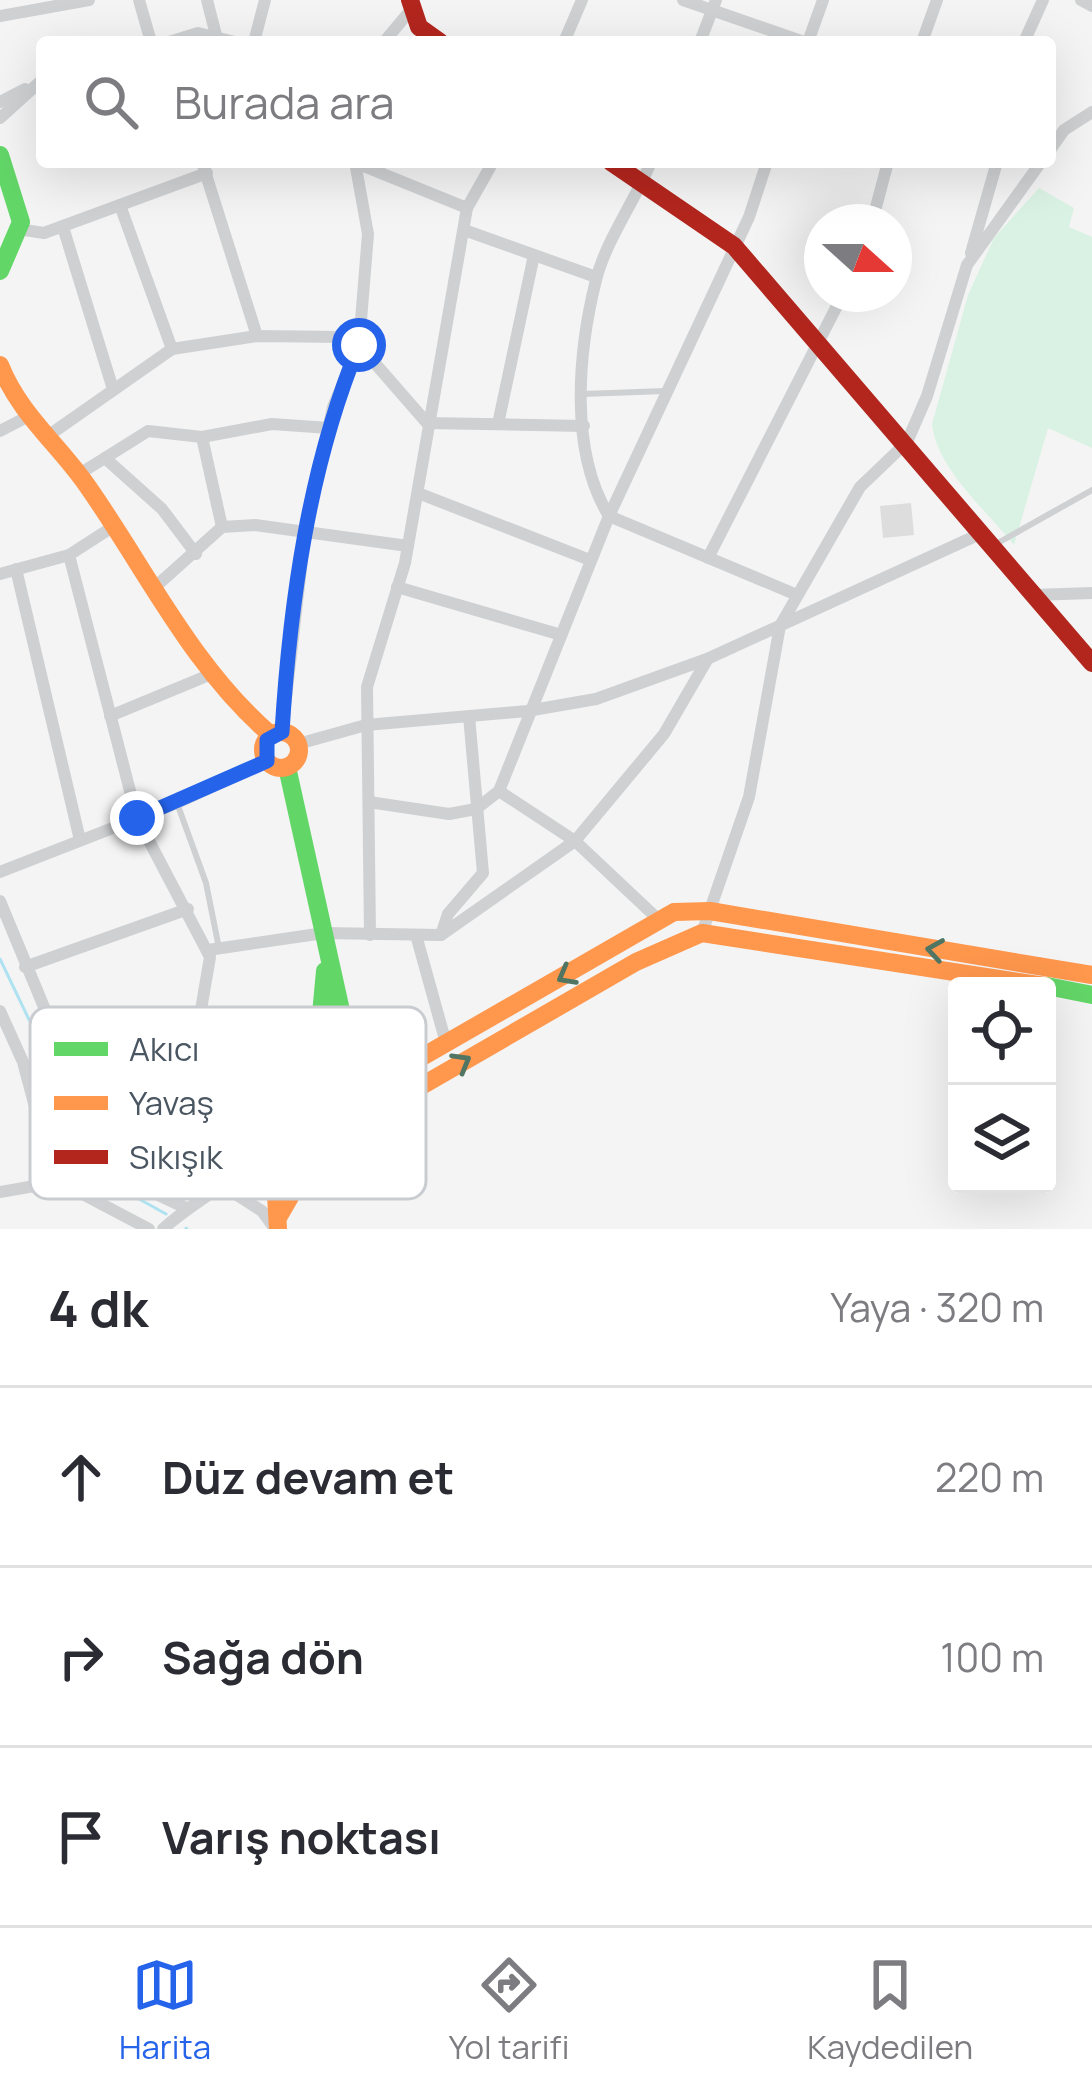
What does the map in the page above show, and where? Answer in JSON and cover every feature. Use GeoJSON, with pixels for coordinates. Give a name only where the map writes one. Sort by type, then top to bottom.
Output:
{"type":"FeatureCollection","features":[{"type":"Feature","properties":{"kind":"street"},"geometry":{"type":"LineString","coordinates":[[140,0],[150,36]]}},
{"type":"Feature","properties":{"kind":"street"},"geometry":{"type":"LineString","coordinates":[[188,36],[216,35],[207,0]]}},
{"type":"Feature","properties":{"kind":"street"},"geometry":{"type":"LineString","coordinates":[[256,36],[265,0]]}},
{"type":"Feature","properties":{"kind":"street"},"geometry":{"type":"LineString","coordinates":[[567,36],[582,0]]}},
{"type":"Feature","properties":{"kind":"street"},"geometry":{"type":"LineString","coordinates":[[683,0],[714,5],[791,36]]}},
{"type":"Feature","properties":{"kind":"street"},"geometry":{"type":"LineString","coordinates":[[809,36],[824,0]]}},
{"type":"Feature","properties":{"kind":"street"},"geometry":{"type":"LineString","coordinates":[[924,36],[937,0]]}},
{"type":"Feature","properties":{"kind":"street"},"geometry":{"type":"LineString","coordinates":[[1027,36],[1043,0]]}},
{"type":"Feature","properties":{"kind":"street"},"geometry":{"type":"LineString","coordinates":[[1081,0],[1092,6]]}},
{"type":"Feature","properties":{"kind":"street"},"geometry":{"type":"LineString","coordinates":[[0,16],[79,1]]}},
{"type":"Feature","properties":{"kind":"street"},"geometry":{"type":"LineString","coordinates":[[389,36],[413,4]]}},
{"type":"Feature","properties":{"kind":"street"},"geometry":{"type":"LineString","coordinates":[[413,4],[419,27],[432,36]]}},
{"type":"Feature","properties":{"kind":"street"},"geometry":{"type":"LineString","coordinates":[[702,36],[714,5]]}},
{"type":"Feature","properties":{"kind":"street"},"geometry":{"type":"LineString","coordinates":[[0,102],[36,83]]}},
{"type":"Feature","properties":{"kind":"street"},"geometry":{"type":"LineString","coordinates":[[0,118],[36,85]]}},
{"type":"Feature","properties":{"kind":"street"},"geometry":{"type":"LineString","coordinates":[[1056,141],[1064,130],[1092,112]]}},
{"type":"Feature","properties":{"kind":"street"},"geometry":{"type":"LineString","coordinates":[[0,155],[18,229],[0,271]]}},
{"type":"Feature","properties":{"kind":"street"},"geometry":{"type":"LineString","coordinates":[[18,229],[44,233],[122,208],[202,168]]}},
{"type":"Feature","properties":{"kind":"street"},"geometry":{"type":"LineString","coordinates":[[204,168],[257,336]]}},
{"type":"Feature","properties":{"kind":"street"},"geometry":{"type":"LineString","coordinates":[[284,737],[305,534],[329,428],[359,345],[368,234],[357,168]]}},
{"type":"Feature","properties":{"kind":"street"},"geometry":{"type":"LineString","coordinates":[[370,168],[466,208]]}},
{"type":"Feature","properties":{"kind":"street"},"geometry":{"type":"LineString","coordinates":[[370,934],[367,687],[408,546],[466,232],[466,208],[489,168]]}},
{"type":"Feature","properties":{"kind":"street"},"geometry":{"type":"LineString","coordinates":[[621,168],[734,246],[819,339],[1092,663]]}},
{"type":"Feature","properties":{"kind":"street"},"geometry":{"type":"LineString","coordinates":[[649,168],[596,277],[583,394],[596,494],[609,516],[797,595]]}},
{"type":"Feature","properties":{"kind":"street"},"geometry":{"type":"LineString","coordinates":[[369,802],[449,814],[476,809],[499,791],[590,560],[734,246],[765,168]]}},
{"type":"Feature","properties":{"kind":"street"},"geometry":{"type":"LineString","coordinates":[[877,204],[886,168]]}},
{"type":"Feature","properties":{"kind":"street"},"geometry":{"type":"LineString","coordinates":[[702,933],[749,796],[781,626],[860,487],[907,442],[928,396],[995,168]]}},
{"type":"Feature","properties":{"kind":"street"},"geometry":{"type":"LineString","coordinates":[[967,265],[1037,168]]}},
{"type":"Feature","properties":{"kind":"street"},"geometry":{"type":"LineString","coordinates":[[122,208],[172,349]]}},
{"type":"Feature","properties":{"kind":"street"},"geometry":{"type":"LineString","coordinates":[[63,227],[112,386]]}},
{"type":"Feature","properties":{"kind":"street"},"geometry":{"type":"LineString","coordinates":[[466,232],[596,277]]}},
{"type":"Feature","properties":{"kind":"street"},"geometry":{"type":"LineString","coordinates":[[499,424],[534,255]]}},
{"type":"Feature","properties":{"kind":"street"},"geometry":{"type":"LineString","coordinates":[[708,557],[833,312]]}},
{"type":"Feature","properties":{"kind":"street"},"geometry":{"type":"LineString","coordinates":[[45,438],[112,386],[172,349],[257,336],[343,337],[359,345],[428,423],[584,426]]}},
{"type":"Feature","properties":{"kind":"street"},"geometry":{"type":"LineString","coordinates":[[0,365],[10,397],[79,474],[215,673],[246,713],[284,737],[296,760],[287,767]]}},
{"type":"Feature","properties":{"kind":"street"},"geometry":{"type":"LineString","coordinates":[[0,431],[27,417]]}},
{"type":"Feature","properties":{"kind":"street"},"geometry":{"type":"LineString","coordinates":[[79,474],[148,431],[202,437],[272,424],[329,428]]}},
{"type":"Feature","properties":{"kind":"street"},"geometry":{"type":"LineString","coordinates":[[202,437],[222,527]]}},
{"type":"Feature","properties":{"kind":"street"},"geometry":{"type":"LineString","coordinates":[[105,458],[161,509],[196,554]]}},
{"type":"Feature","properties":{"kind":"street"},"geometry":{"type":"LineString","coordinates":[[418,493],[590,560]]}},
{"type":"Feature","properties":{"kind":"street"},"geometry":{"type":"LineString","coordinates":[[154,588],[222,527],[255,525],[408,546]]}},
{"type":"Feature","properties":{"kind":"street"},"geometry":{"type":"LineString","coordinates":[[0,574],[69,555],[111,527]]}},
{"type":"Feature","properties":{"kind":"street"},"geometry":{"type":"LineString","coordinates":[[267,761],[264,745],[284,737],[596,699],[707,659],[987,540]]}},
{"type":"Feature","properties":{"kind":"street"},"geometry":{"type":"LineString","coordinates":[[69,555],[137,818],[213,949],[202,1007]]}},
{"type":"Feature","properties":{"kind":"street"},"geometry":{"type":"LineString","coordinates":[[16,569],[80,840]]}},
{"type":"Feature","properties":{"kind":"street"},"geometry":{"type":"LineString","coordinates":[[397,587],[559,634]]}},
{"type":"Feature","properties":{"kind":"street"},"geometry":{"type":"LineString","coordinates":[[1034,595],[1092,593]]}},
{"type":"Feature","properties":{"kind":"street"},"geometry":{"type":"LineString","coordinates":[[213,949],[324,933],[440,935],[575,841],[664,734],[707,659]]}},
{"type":"Feature","properties":{"kind":"street"},"geometry":{"type":"LineString","coordinates":[[110,716],[215,673]]}},
{"type":"Feature","properties":{"kind":"street"},"geometry":{"type":"LineString","coordinates":[[440,935],[448,914],[482,873],[469,716]]}},
{"type":"Feature","properties":{"kind":"street"},"geometry":{"type":"LineString","coordinates":[[0,872],[177,803],[267,761],[287,767]]}},
{"type":"Feature","properties":{"kind":"street"},"geometry":{"type":"LineString","coordinates":[[287,767],[337,1007]]}},
{"type":"Feature","properties":{"kind":"street"},"geometry":{"type":"LineString","coordinates":[[499,791],[575,841],[660,921]]}},
{"type":"Feature","properties":{"kind":"street"},"geometry":{"type":"LineString","coordinates":[[0,901],[42,1007]]}},
{"type":"Feature","properties":{"kind":"street"},"geometry":{"type":"LineString","coordinates":[[25,967],[188,909]]}},
{"type":"Feature","properties":{"kind":"street"},"geometry":{"type":"LineString","coordinates":[[426,1055],[674,912],[710,911],[1092,975]]}},
{"type":"Feature","properties":{"kind":"street"},"geometry":{"type":"LineString","coordinates":[[426,1083],[636,962],[702,933],[988,977]]}},
{"type":"Feature","properties":{"kind":"street"},"geometry":{"type":"LineString","coordinates":[[416,935],[446,1043]]}},
{"type":"Feature","properties":{"kind":"street"},"geometry":{"type":"LineString","coordinates":[[321,1007],[326,954]]}},
{"type":"Feature","properties":{"kind":"street"},"geometry":{"type":"LineString","coordinates":[[1056,988],[1092,995]]}},
{"type":"Feature","properties":{"kind":"street"},"geometry":{"type":"LineString","coordinates":[[0,1011],[30,1089]]}},
{"type":"Feature","properties":{"kind":"street"},"geometry":{"type":"LineString","coordinates":[[0,1192],[30,1187]]}},
{"type":"Feature","properties":{"kind":"street"},"geometry":{"type":"LineString","coordinates":[[90,1199],[149,1229]]}},
{"type":"Feature","properties":{"kind":"street"},"geometry":{"type":"LineString","coordinates":[[167,1199],[187,1208]]}},
{"type":"Feature","properties":{"kind":"street"},"geometry":{"type":"LineString","coordinates":[[163,1229],[205,1199]]}},
{"type":"Feature","properties":{"kind":"street"},"geometry":{"type":"LineString","coordinates":[[244,1199],[277,1225],[294,1199]]}},
{"type":"Feature","properties":{"kind":"lane"},"geometry":{"type":"LineString","coordinates":[[583,394],[665,391]]}},
{"type":"Feature","properties":{"kind":"lane"},"geometry":{"type":"LineString","coordinates":[[987,540],[1092,490]]}},
{"type":"Feature","properties":{"kind":"lane"},"geometry":{"type":"LineString","coordinates":[[177,803],[206,883],[213,949]]}},
{"type":"Feature","properties":{"kind":"green space"},"geometry":{"type":"Polygon","coordinates":[[[1039,188],[1074,208],[1069,227],[1092,237],[1092,448],[1048,428],[1014,545],[953,473],[932,424],[968,295],[994,238],[1039,188]]]}},
{"type":"Feature","properties":{"kind":"building"},"geometry":{"type":"Polygon","coordinates":[[[911,503],[914,535],[883,538],[880,506],[911,503]]]}},
{"type":"Feature","properties":{"kind":"waterway"},"geometry":{"type":"LineString","coordinates":[[0,959],[30,1022]]}},
{"type":"Feature","properties":{"kind":"waterway"},"geometry":{"type":"LineString","coordinates":[[139,1199],[166,1214]]}},
{"type":"Feature","properties":{"kind":"traffic: fast"},"geometry":{"type":"LineString","coordinates":[[0,155],[21,222],[0,271]]}},
{"type":"Feature","properties":{"kind":"traffic: fast"},"geometry":{"type":"LineString","coordinates":[[287,767],[340,1007]]}},
{"type":"Feature","properties":{"kind":"traffic: fast"},"geometry":{"type":"LineString","coordinates":[[322,1007],[325,971]]}},
{"type":"Feature","properties":{"kind":"traffic: fast"},"geometry":{"type":"LineString","coordinates":[[1056,988],[1092,995]]}},
{"type":"Feature","properties":{"kind":"traffic: slow"},"geometry":{"type":"LineString","coordinates":[[0,365],[17,398],[86,484],[193,648],[271,735]]}},
{"type":"Feature","properties":{"kind":"traffic: slow"},"geometry":{"type":"LineString","coordinates":[[281,732],[293,738],[299,750],[293,762],[281,768],[269,762],[263,750],[269,738],[281,732]]}},
{"type":"Feature","properties":{"kind":"traffic: slow"},"geometry":{"type":"LineString","coordinates":[[426,1055],[674,912],[710,911],[1092,975]]}},
{"type":"Feature","properties":{"kind":"traffic: slow"},"geometry":{"type":"LineString","coordinates":[[426,1083],[636,962],[702,933],[987,977]]}},
{"type":"Feature","properties":{"kind":"traffic: slow"},"geometry":{"type":"LineString","coordinates":[[276,1199],[278,1229]]}},
{"type":"Feature","properties":{"kind":"traffic: slow"},"geometry":{"type":"LineString","coordinates":[[279,1216],[289,1199]]}},
{"type":"Feature","properties":{"kind":"traffic: jam"},"geometry":{"type":"LineString","coordinates":[[410,0],[419,27],[432,36]]}},
{"type":"Feature","properties":{"kind":"traffic: jam"},"geometry":{"type":"LineString","coordinates":[[620,168],[734,246],[1092,663]]}},
{"type":"Feature","properties":{"kind":"route"},"geometry":{"type":"LineString","coordinates":[[137,818],[267,761],[264,745],[271,735],[282,732],[305,534],[333,406],[359,345]]}}]}
